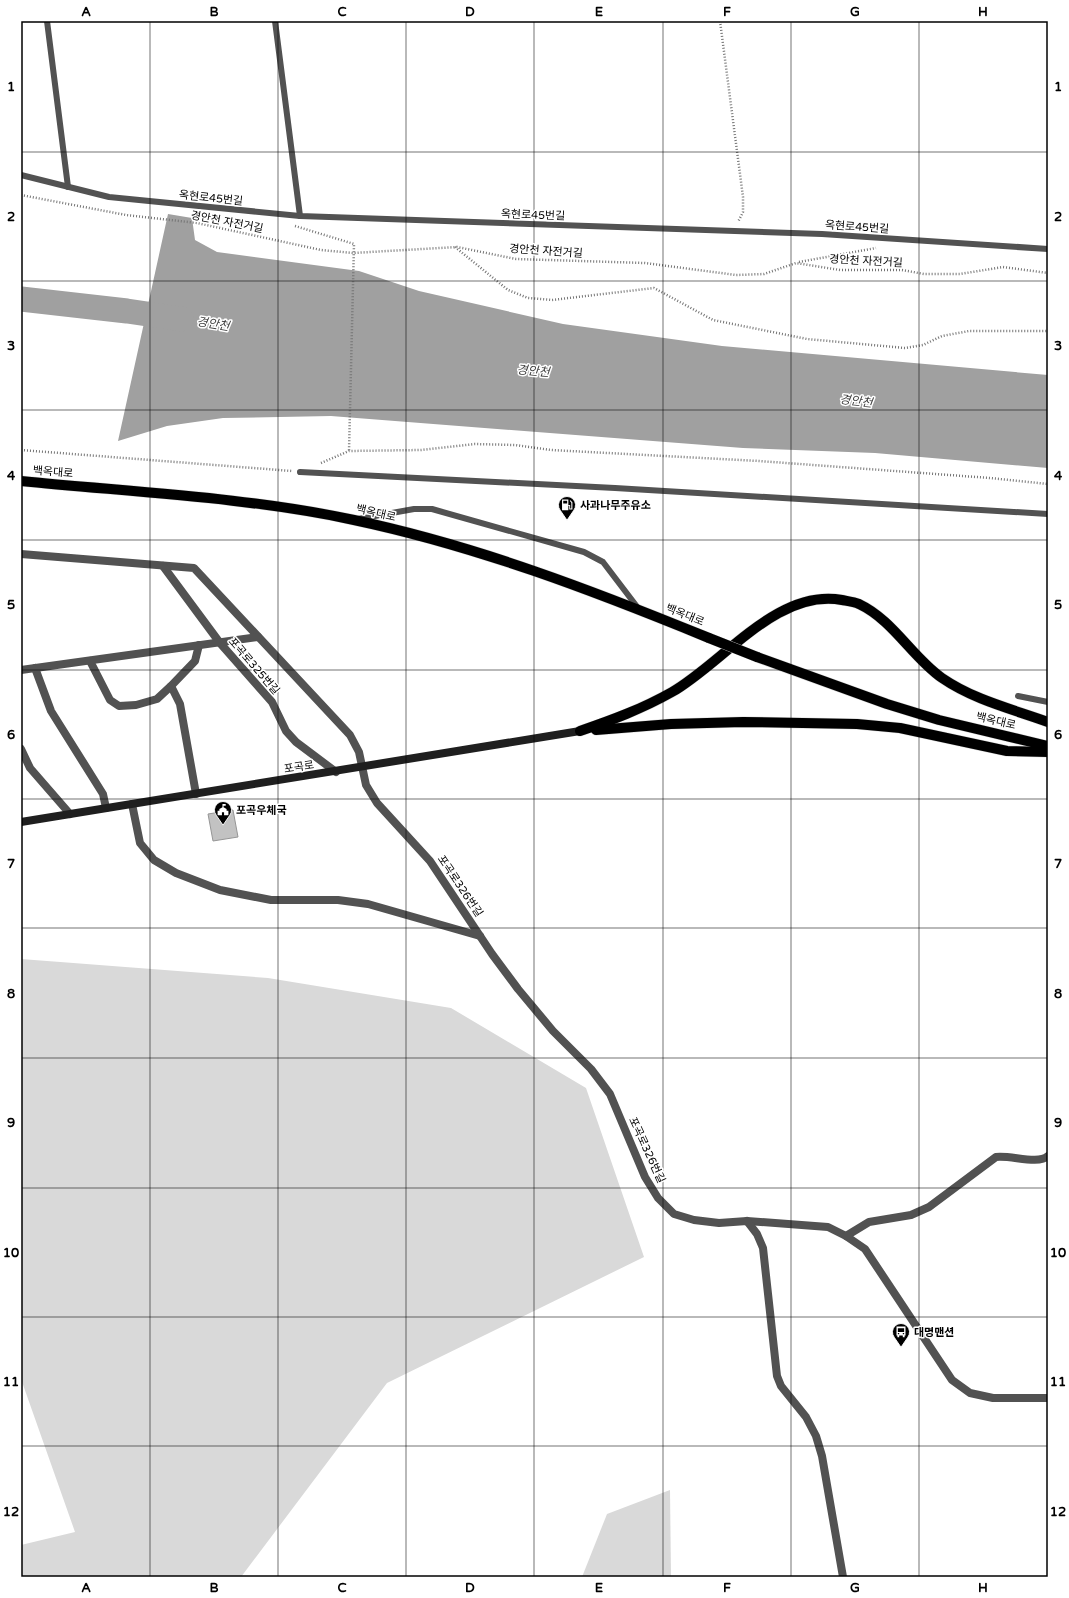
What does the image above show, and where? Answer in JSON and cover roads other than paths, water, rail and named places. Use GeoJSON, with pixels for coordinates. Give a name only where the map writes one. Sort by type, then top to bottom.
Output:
{"type":"FeatureCollection","features":[{"type":"Feature","properties":{"kind":"main road","name":"백옥대로"},"geometry":{"type":"LineString","coordinates":[[21,481],[237,502],[298,510],[353,520],[460,547],[571,584],[639,609],[757,657],[887,704],[939,720],[1048,746]]}},
{"type":"Feature","properties":{"kind":"main road"},"geometry":{"type":"LineString","coordinates":[[580,731],[636,710],[673,691],[786,608],[809,600],[832,598],[858,603],[877,614],[915,655],[942,678],[967,692],[1048,722]]}},
{"type":"Feature","properties":{"kind":"main road"},"geometry":{"type":"LineString","coordinates":[[580,731],[671,724],[810,722],[900,728],[1007,751],[1048,752]]}},
{"type":"Feature","properties":{"kind":"street","name":"포곡로326번길"},"geometry":{"type":"LineString","coordinates":[[21,554],[194,568],[350,735],[359,752],[366,785],[377,803],[430,861],[480,936],[518,989],[553,1031],[591,1069],[610,1094],[645,1177],[658,1198],[674,1214],[694,1220],[719,1223],[747,1221],[828,1227],[846,1236],[865,1249],[952,1380],[970,1393],[993,1398],[1048,1398]]}},
{"type":"Feature","properties":{"kind":"street","name":"포곡로325번길"},"geometry":{"type":"LineString","coordinates":[[163,566],[220,643],[272,702],[286,731],[296,742],[336,772]]}},
{"type":"Feature","properties":{"kind":"street"},"geometry":{"type":"LineString","coordinates":[[21,670],[258,637]]}},
{"type":"Feature","properties":{"kind":"street"},"geometry":{"type":"LineString","coordinates":[[90,661],[110,700],[119,706],[136,706],[157,699],[171,686],[195,661],[199,645]]}},
{"type":"Feature","properties":{"kind":"street"},"geometry":{"type":"LineString","coordinates":[[35,668],[51,711],[103,794],[106,808]]}},
{"type":"Feature","properties":{"kind":"street"},"geometry":{"type":"LineString","coordinates":[[171,686],[180,704],[196,794]]}},
{"type":"Feature","properties":{"kind":"street","name":"포곡로"},"geometry":{"type":"LineString","coordinates":[[21,822],[362,768],[580,731]]}},
{"type":"Feature","properties":{"kind":"street"},"geometry":{"type":"LineString","coordinates":[[21,749],[30,768],[70,814]]}},
{"type":"Feature","properties":{"kind":"street"},"geometry":{"type":"LineString","coordinates":[[132,804],[140,843],[154,860],[176,874],[220,890],[271,900],[338,900],[368,904],[480,936]]}},
{"type":"Feature","properties":{"kind":"street"},"geometry":{"type":"LineString","coordinates":[[846,1236],[869,1222],[911,1215],[929,1207],[996,1156],[1008,1156],[1031,1161],[1044,1160],[1048,1156]]}},
{"type":"Feature","properties":{"kind":"street"},"geometry":{"type":"LineString","coordinates":[[747,1221],[757,1234],[763,1248],[777,1376],[781,1386],[806,1417],[816,1436],[822,1456],[842,1577]]}},
{"type":"Feature","properties":{"kind":"lane"},"geometry":{"type":"LineString","coordinates":[[47,21],[68,187]]}},
{"type":"Feature","properties":{"kind":"lane"},"geometry":{"type":"LineString","coordinates":[[275,21],[300,216]]}},
{"type":"Feature","properties":{"kind":"lane","name":"옥현로45번길"},"geometry":{"type":"LineString","coordinates":[[21,175],[109,196],[300,216],[822,234],[1048,249]]}},
{"type":"Feature","properties":{"kind":"lane"},"geometry":{"type":"LineString","coordinates":[[300,472],[615,488],[1048,514]]}},
{"type":"Feature","properties":{"kind":"lane"},"geometry":{"type":"LineString","coordinates":[[353,520],[414,508],[432,509],[584,552],[603,562],[639,609]]}},
{"type":"Feature","properties":{"kind":"lane"},"geometry":{"type":"LineString","coordinates":[[1018,696],[1048,702]]}},
{"type":"Feature","properties":{"kind":"water"},"geometry":{"type":"Polygon","coordinates":[[[168,214],[192,218],[195,240],[217,252],[359,271],[419,291],[563,324],[722,346],[1048,375],[1048,468],[875,453],[743,448],[331,416],[223,418],[167,426],[118,441],[168,214]]]}},
{"type":"Feature","properties":{"kind":"waterway","name":"경안천"},"geometry":{"type":"LineString","coordinates":[[21,299],[127,311],[181,319]]}},
{"type":"Feature","properties":{"kind":"place","name":"사과나무주유소"},"geometry":{"type":"Point","coordinates":[567,520]}},
{"type":"Feature","properties":{"kind":"place","name":"포곡우체국"},"geometry":{"type":"Point","coordinates":[223,825]}},
{"type":"Feature","properties":{"kind":"place","name":"대명맨션"},"geometry":{"type":"Point","coordinates":[901,1347]}}]}
